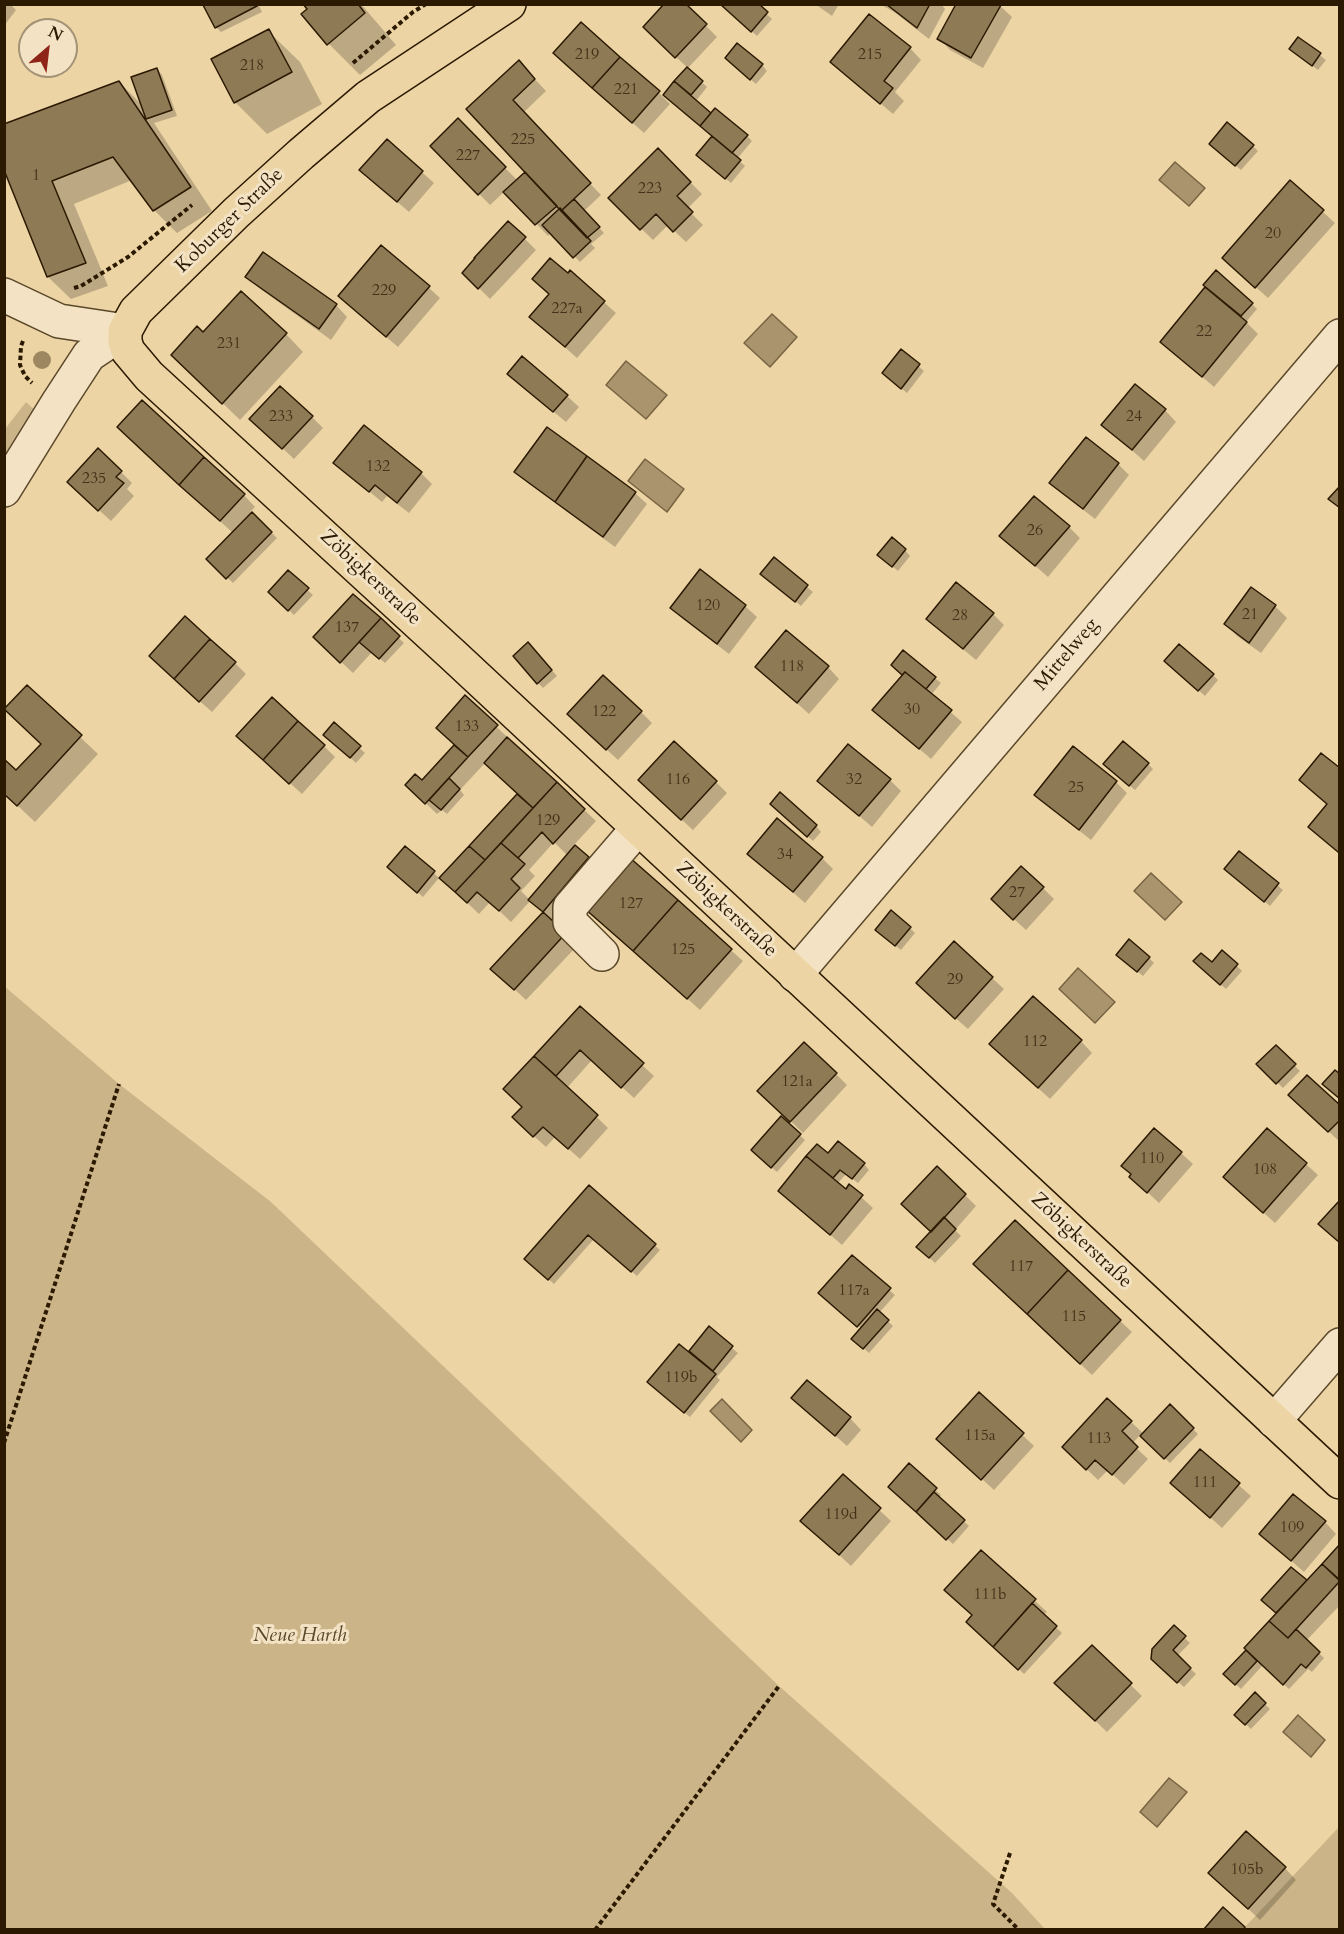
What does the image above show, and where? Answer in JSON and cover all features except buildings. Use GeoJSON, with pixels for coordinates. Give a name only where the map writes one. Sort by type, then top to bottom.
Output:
{"type":"FeatureCollection","features":[{"type":"Feature","properties":{"kind":"main road","name":"Koburger Straße"},"geometry":{"type":"LineString","coordinates":[[125,331],[136,312],[236,213],[301,154],[368,97],[509,4]]}},
{"type":"Feature","properties":{"kind":"main road","name":"Zöbigkerstraße"},"geometry":{"type":"LineString","coordinates":[[125,331],[128,351],[149,376],[310,522],[1340,1482]]}},
{"type":"Feature","properties":{"kind":"street"},"geometry":{"type":"LineString","coordinates":[[4,295],[59,321],[125,331]]}},
{"type":"Feature","properties":{"kind":"street","name":"Koburger Straße"},"geometry":{"type":"LineString","coordinates":[[4,490],[89,355],[125,331]]}},
{"type":"Feature","properties":{"kind":"street","name":"Mittelweg"},"geometry":{"type":"LineString","coordinates":[[795,975],[1340,336]]}},
{"type":"Feature","properties":{"kind":"street"},"geometry":{"type":"LineString","coordinates":[[602,954],[570,922],[570,907],[638,828]]}},
{"type":"Feature","properties":{"kind":"street"},"geometry":{"type":"LineString","coordinates":[[1274,1421],[1340,1345]]}},
{"type":"Feature","properties":{"kind":"path"},"geometry":{"type":"LineString","coordinates":[[352,64],[426,4]]}},
{"type":"Feature","properties":{"kind":"path"},"geometry":{"type":"LineString","coordinates":[[72,288],[81,286],[128,257],[198,200]]}},
{"type":"Feature","properties":{"kind":"path"},"geometry":{"type":"LineString","coordinates":[[24,339],[21,346],[20,365],[25,376],[36,388],[59,401]]}},
{"type":"Feature","properties":{"kind":"path"},"geometry":{"type":"LineString","coordinates":[[4,1443],[119,1084]]}},
{"type":"Feature","properties":{"kind":"path"},"geometry":{"type":"LineString","coordinates":[[595,1929],[779,1686]]}},
{"type":"Feature","properties":{"kind":"path"},"geometry":{"type":"LineString","coordinates":[[1010,1852],[993,1904],[1019,1929]]}},
{"type":"Feature","properties":{"kind":"green space"},"geometry":{"type":"Polygon","coordinates":[[[26,402],[36,411],[5,461],[5,429],[26,402]]]}},
{"type":"Feature","properties":{"kind":"green space","name":"Neue Harth"},"geometry":{"type":"Polygon","coordinates":[[[4,986],[119,1084],[271,1202],[779,1686],[1012,1893],[1045,1929],[5,1929],[4,986]]]}},
{"type":"Feature","properties":{"kind":"green space"},"geometry":{"type":"Polygon","coordinates":[[[1339,1827],[1339,1929],[1243,1930],[1245,1927],[1339,1827]]]}},
{"type":"Feature","properties":{"kind":"shaded area"},"geometry":{"type":"Polygon","coordinates":[[[1175,162],[1205,188],[1189,206],[1159,180],[1175,162]]]}},
{"type":"Feature","properties":{"kind":"shaded area"},"geometry":{"type":"Polygon","coordinates":[[[772,314],[797,337],[770,367],[744,343],[772,314]]]}},
{"type":"Feature","properties":{"kind":"shaded area"},"geometry":{"type":"Polygon","coordinates":[[[626,361],[667,395],[646,419],[606,385],[626,361]]]}},
{"type":"Feature","properties":{"kind":"shaded area"},"geometry":{"type":"Polygon","coordinates":[[[645,459],[684,489],[667,512],[628,481],[645,459]]]}},
{"type":"Feature","properties":{"kind":"shaded area"},"geometry":{"type":"Polygon","coordinates":[[[1151,873],[1182,902],[1165,920],[1134,891],[1151,873]]]}},
{"type":"Feature","properties":{"kind":"shaded area"},"geometry":{"type":"Polygon","coordinates":[[[1078,968],[1115,1002],[1095,1023],[1059,989],[1078,968]]]}},
{"type":"Feature","properties":{"kind":"shaded area"},"geometry":{"type":"Polygon","coordinates":[[[722,1399],[752,1430],[741,1442],[710,1411],[722,1399]]]}},
{"type":"Feature","properties":{"kind":"shaded area"},"geometry":{"type":"Polygon","coordinates":[[[1298,1715],[1325,1740],[1311,1757],[1283,1732],[1298,1715]]]}},
{"type":"Feature","properties":{"kind":"shaded area"},"geometry":{"type":"Polygon","coordinates":[[[1169,1778],[1187,1792],[1157,1827],[1140,1812],[1169,1778]]]}}]}
